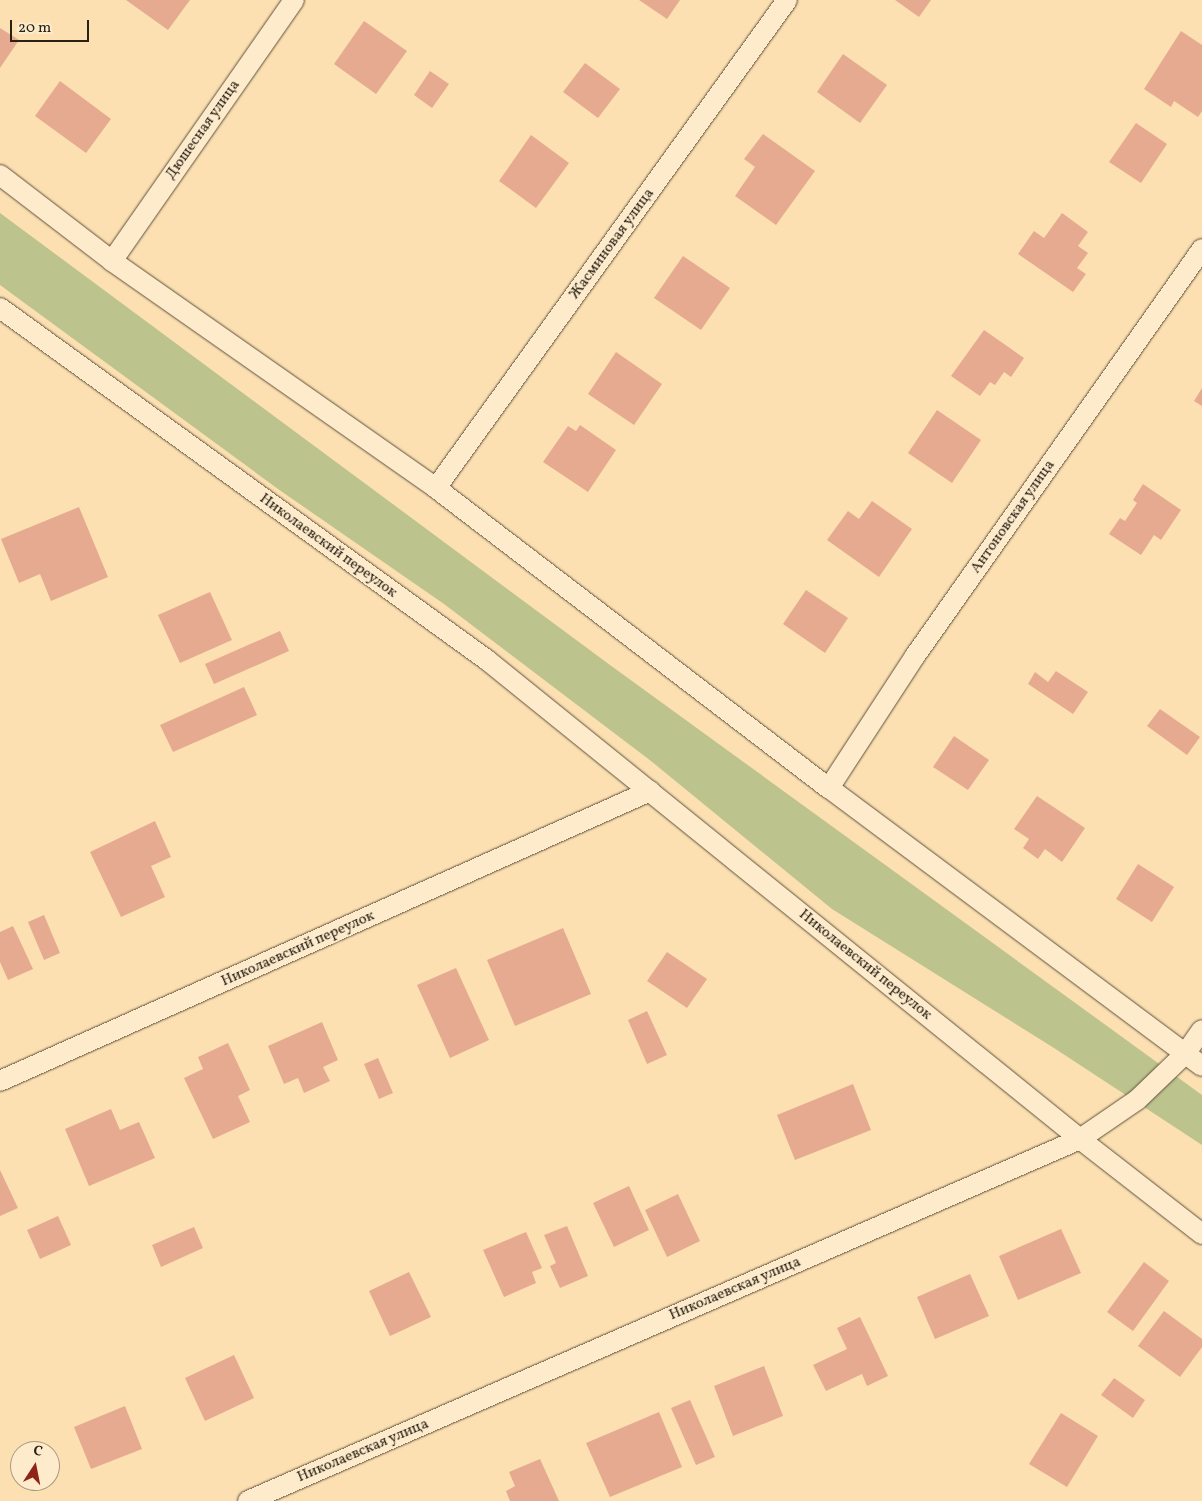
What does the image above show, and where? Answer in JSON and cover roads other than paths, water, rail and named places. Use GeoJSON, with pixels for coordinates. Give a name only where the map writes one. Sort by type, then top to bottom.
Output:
{"type":"FeatureCollection","features":[{"type":"Feature","properties":{"kind":"street","name":"Дюшесная улица"},"geometry":{"type":"LineString","coordinates":[[112,261],[294,0]]}},
{"type":"Feature","properties":{"kind":"street","name":"Жасминовая улица"},"geometry":{"type":"LineString","coordinates":[[436,488],[787,0]]}},
{"type":"Feature","properties":{"kind":"street"},"geometry":{"type":"LineString","coordinates":[[0,176],[112,261],[436,488],[829,788],[1202,1066]]}},
{"type":"Feature","properties":{"kind":"street","name":"Антоновская улица"},"geometry":{"type":"LineString","coordinates":[[829,788],[915,656],[1202,249]]}},
{"type":"Feature","properties":{"kind":"street","name":"Николаевский переулок"},"geometry":{"type":"LineString","coordinates":[[0,308],[487,660],[1080,1139]]}},
{"type":"Feature","properties":{"kind":"street","name":"Николаевский переулок"},"geometry":{"type":"LineString","coordinates":[[0,1081],[650,792]]}},
{"type":"Feature","properties":{"kind":"street","name":"Николаевская улица"},"geometry":{"type":"LineString","coordinates":[[248,1501],[1080,1139],[1137,1100],[1185,1054],[1202,1030]]}},
{"type":"Feature","properties":{"kind":"street"},"geometry":{"type":"LineString","coordinates":[[1080,1139],[1202,1234]]}}]}
